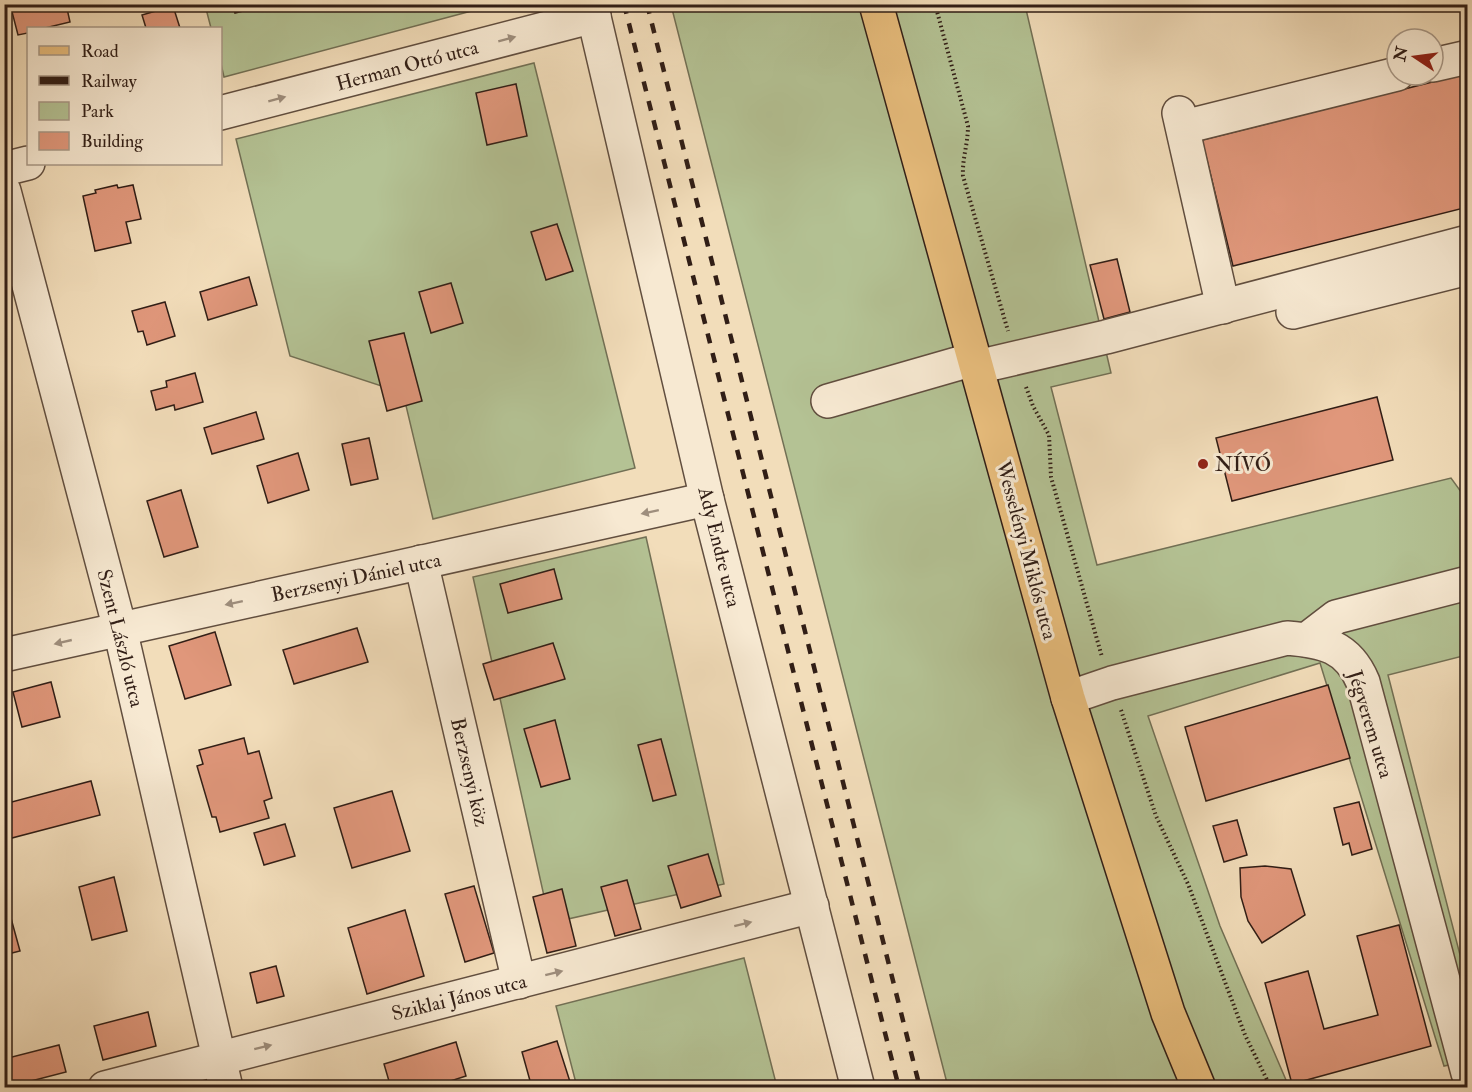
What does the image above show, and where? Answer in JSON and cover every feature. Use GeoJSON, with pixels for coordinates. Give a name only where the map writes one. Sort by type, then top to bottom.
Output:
{"type":"FeatureCollection","features":[{"type":"Feature","properties":{"kind":"main road","name":"Wesselényi Miklós utca"},"geometry":{"type":"LineString","coordinates":[[876,4],[1068,698],[1168,1013],[1200,1088]]}},
{"type":"Feature","properties":{"kind":"street","name":"Herman Ottó utca"},"geometry":{"type":"LineString","coordinates":[[222,112],[592,10]]}},
{"type":"Feature","properties":{"kind":"street","name":"Ady Endre utca"},"geometry":{"type":"LineString","coordinates":[[592,10],[707,499],[858,1088]]}},
{"type":"Feature","properties":{"kind":"street"},"geometry":{"type":"LineString","coordinates":[[1445,62],[1467,57]]}},
{"type":"Feature","properties":{"kind":"street"},"geometry":{"type":"LineString","coordinates":[[1223,307],[1181,120],[1385,77]]}},
{"type":"Feature","properties":{"kind":"street"},"geometry":{"type":"LineString","coordinates":[[4,169],[27,163]]}},
{"type":"Feature","properties":{"kind":"street","name":"Szent László utca"},"geometry":{"type":"LineString","coordinates":[[4,192],[120,628],[222,1073]]}},
{"type":"Feature","properties":{"kind":"street"},"geometry":{"type":"LineString","coordinates":[[828,401],[975,363],[1016,357],[1187,316],[1467,242]]}},
{"type":"Feature","properties":{"kind":"street"},"geometry":{"type":"LineString","coordinates":[[1187,316],[1230,327],[1467,268]]}},
{"type":"Feature","properties":{"kind":"street","name":"Berzsenyi Dániel utca"},"geometry":{"type":"LineString","coordinates":[[4,655],[707,499]]}},
{"type":"Feature","properties":{"kind":"street","name":"Berzsenyi köz"},"geometry":{"type":"LineString","coordinates":[[421,562],[519,982]]}},
{"type":"Feature","properties":{"kind":"street"},"geometry":{"type":"LineString","coordinates":[[1306,640],[1336,617],[1467,583]]}},
{"type":"Feature","properties":{"kind":"street","name":"Jégverem utca"},"geometry":{"type":"LineString","coordinates":[[1068,698],[1112,683],[1287,638],[1306,640],[1345,654],[1355,664],[1363,682],[1467,1073]]}},
{"type":"Feature","properties":{"kind":"street","name":"Sziklai János utca"},"geometry":{"type":"LineString","coordinates":[[105,1088],[222,1073],[519,982],[812,906]]}},
{"type":"Feature","properties":{"kind":"path"},"geometry":{"type":"LineString","coordinates":[[934,4],[968,126],[968,141],[962,164],[963,176],[1016,357],[1033,406],[1049,435],[1051,477],[1101,654],[1156,816],[1188,884],[1245,1035],[1271,1088]]}},
{"type":"Feature","properties":{"kind":"green space"},"geometry":{"type":"Polygon","coordinates":[[[205,5],[494,5],[224,77],[222,27],[211,27],[205,5]]]}},
{"type":"Feature","properties":{"kind":"green space"},"geometry":{"type":"Polygon","coordinates":[[[671,5],[1025,5],[1111,373],[1051,387],[1097,565],[1451,478],[1467,500],[1467,655],[1388,675],[1467,982],[1467,1061],[1444,1066],[1320,663],[1148,716],[1220,926],[1289,1087],[948,1087],[671,5]]]}},
{"type":"Feature","properties":{"kind":"green space"},"geometry":{"type":"Polygon","coordinates":[[[534,63],[635,468],[433,519],[403,393],[290,356],[236,139],[534,63]]]}},
{"type":"Feature","properties":{"kind":"green space"},"geometry":{"type":"Polygon","coordinates":[[[646,537],[724,884],[550,923],[473,577],[646,537]]]}},
{"type":"Feature","properties":{"kind":"green space"},"geometry":{"type":"Polygon","coordinates":[[[744,958],[777,1087],[577,1087],[556,1006],[744,958]]]}},
{"type":"Feature","properties":{"kind":"building"},"geometry":{"type":"Polygon","coordinates":[[[10,4],[66,4],[70,22],[49,27],[27,27],[27,33],[18,35],[10,4]]]}},
{"type":"Feature","properties":{"kind":"building"},"geometry":{"type":"Polygon","coordinates":[[[233,4],[271,4],[235,13],[233,4]]]}},
{"type":"Feature","properties":{"kind":"building"},"geometry":{"type":"Polygon","coordinates":[[[368,4],[393,4],[370,10],[368,4]]]}},
{"type":"Feature","properties":{"kind":"building"},"geometry":{"type":"Polygon","coordinates":[[[1127,4],[1153,4],[1128,10],[1127,4]]]}},
{"type":"Feature","properties":{"kind":"building"},"geometry":{"type":"Polygon","coordinates":[[[173,6],[180,27],[146,27],[142,15],[173,6]]]}},
{"type":"Feature","properties":{"kind":"building"},"geometry":{"type":"Polygon","coordinates":[[[1468,73],[1468,207],[1233,266],[1202,140],[1412,87],[1445,87],[1445,79],[1468,73]]]}},
{"type":"Feature","properties":{"kind":"building"},"geometry":{"type":"Polygon","coordinates":[[[516,84],[527,136],[487,145],[476,93],[516,84]]]}},
{"type":"Feature","properties":{"kind":"building"},"geometry":{"type":"Polygon","coordinates":[[[117,185],[118,188],[133,185],[141,219],[126,222],[131,243],[95,251],[83,196],[96,193],[95,190],[117,185]]]}},
{"type":"Feature","properties":{"kind":"building"},"geometry":{"type":"Polygon","coordinates":[[[557,224],[573,271],[546,280],[531,232],[557,224]]]}},
{"type":"Feature","properties":{"kind":"building"},"geometry":{"type":"Polygon","coordinates":[[[1117,259],[1130,312],[1104,319],[1090,265],[1117,259]]]}},
{"type":"Feature","properties":{"kind":"building"},"geometry":{"type":"Polygon","coordinates":[[[249,277],[257,305],[208,320],[200,292],[249,277]]]}},
{"type":"Feature","properties":{"kind":"building"},"geometry":{"type":"Polygon","coordinates":[[[451,283],[463,323],[431,333],[419,292],[451,283]]]}},
{"type":"Feature","properties":{"kind":"building"},"geometry":{"type":"Polygon","coordinates":[[[165,302],[175,336],[147,345],[143,331],[138,332],[132,311],[165,302]]]}},
{"type":"Feature","properties":{"kind":"building"},"geometry":{"type":"Polygon","coordinates":[[[404,333],[422,401],[387,411],[369,341],[404,333]]]}},
{"type":"Feature","properties":{"kind":"building"},"geometry":{"type":"Polygon","coordinates":[[[195,373],[203,402],[175,410],[174,405],[156,410],[151,391],[167,387],[166,381],[195,373]]]}},
{"type":"Feature","properties":{"kind":"building"},"geometry":{"type":"Polygon","coordinates":[[[1377,397],[1393,460],[1232,501],[1216,438],[1377,397]]]}},
{"type":"Feature","properties":{"kind":"building"},"geometry":{"type":"Polygon","coordinates":[[[256,412],[264,439],[212,454],[204,428],[256,412]]]}},
{"type":"Feature","properties":{"kind":"building"},"geometry":{"type":"Polygon","coordinates":[[[369,438],[378,479],[351,485],[342,444],[369,438]]]}},
{"type":"Feature","properties":{"kind":"building"},"geometry":{"type":"Polygon","coordinates":[[[298,453],[309,490],[268,503],[257,466],[298,453]]]}},
{"type":"Feature","properties":{"kind":"building"},"geometry":{"type":"Polygon","coordinates":[[[181,490],[198,547],[164,557],[147,501],[181,490]]]}},
{"type":"Feature","properties":{"kind":"building"},"geometry":{"type":"Polygon","coordinates":[[[554,569],[562,599],[508,613],[500,584],[554,569]]]}},
{"type":"Feature","properties":{"kind":"building"},"geometry":{"type":"Polygon","coordinates":[[[357,628],[368,662],[294,684],[283,650],[357,628]]]}},
{"type":"Feature","properties":{"kind":"building"},"geometry":{"type":"Polygon","coordinates":[[[215,632],[231,685],[185,699],[169,646],[215,632]]]}},
{"type":"Feature","properties":{"kind":"building"},"geometry":{"type":"Polygon","coordinates":[[[553,643],[565,679],[494,700],[483,664],[553,643]]]}},
{"type":"Feature","properties":{"kind":"building"},"geometry":{"type":"Polygon","coordinates":[[[51,682],[60,717],[22,727],[13,692],[51,682]]]}},
{"type":"Feature","properties":{"kind":"building"},"geometry":{"type":"Polygon","coordinates":[[[1328,685],[1350,758],[1206,801],[1185,727],[1328,685]]]}},
{"type":"Feature","properties":{"kind":"building"},"geometry":{"type":"Polygon","coordinates":[[[555,720],[570,779],[541,787],[524,729],[555,720]]]}},
{"type":"Feature","properties":{"kind":"building"},"geometry":{"type":"Polygon","coordinates":[[[244,738],[248,754],[259,751],[272,798],[264,801],[269,818],[220,832],[216,817],[212,817],[197,766],[203,764],[199,750],[244,738]]]}},
{"type":"Feature","properties":{"kind":"building"},"geometry":{"type":"Polygon","coordinates":[[[661,739],[676,795],[653,801],[638,745],[661,739]]]}},
{"type":"Feature","properties":{"kind":"building"},"geometry":{"type":"Polygon","coordinates":[[[91,781],[100,815],[8,839],[4,826],[4,804],[91,781]]]}},
{"type":"Feature","properties":{"kind":"building"},"geometry":{"type":"Polygon","coordinates":[[[392,791],[410,851],[352,868],[334,808],[392,791]]]}},
{"type":"Feature","properties":{"kind":"building"},"geometry":{"type":"Polygon","coordinates":[[[1359,802],[1372,849],[1352,855],[1349,843],[1343,845],[1334,808],[1359,802]]]}},
{"type":"Feature","properties":{"kind":"building"},"geometry":{"type":"Polygon","coordinates":[[[1237,820],[1247,855],[1224,862],[1213,826],[1237,820]]]}},
{"type":"Feature","properties":{"kind":"building"},"geometry":{"type":"Polygon","coordinates":[[[285,824],[295,856],[264,865],[254,833],[285,824]]]}},
{"type":"Feature","properties":{"kind":"building"},"geometry":{"type":"Polygon","coordinates":[[[708,854],[721,896],[681,908],[668,866],[708,854]]]}},
{"type":"Feature","properties":{"kind":"building"},"geometry":{"type":"Polygon","coordinates":[[[1265,866],[1291,869],[1305,915],[1262,943],[1248,921],[1241,897],[1240,868],[1265,866]]]}},
{"type":"Feature","properties":{"kind":"building"},"geometry":{"type":"Polygon","coordinates":[[[114,877],[127,931],[92,940],[79,887],[114,877]]]}},
{"type":"Feature","properties":{"kind":"building"},"geometry":{"type":"Polygon","coordinates":[[[627,880],[641,929],[615,936],[601,887],[627,880]]]}},
{"type":"Feature","properties":{"kind":"building"},"geometry":{"type":"Polygon","coordinates":[[[474,886],[494,953],[465,962],[445,894],[474,886]]]}},
{"type":"Feature","properties":{"kind":"building"},"geometry":{"type":"Polygon","coordinates":[[[562,889],[576,946],[547,953],[533,897],[562,889]]]}},
{"type":"Feature","properties":{"kind":"building"},"geometry":{"type":"Polygon","coordinates":[[[405,910],[424,976],[367,994],[348,928],[405,910]]]}},
{"type":"Feature","properties":{"kind":"building"},"geometry":{"type":"Polygon","coordinates":[[[9,911],[20,951],[4,955],[4,913],[9,911]]]}},
{"type":"Feature","properties":{"kind":"building"},"geometry":{"type":"Polygon","coordinates":[[[1399,925],[1431,1046],[1292,1084],[1265,983],[1308,971],[1324,1029],[1378,1015],[1357,936],[1399,925]]]}},
{"type":"Feature","properties":{"kind":"building"},"geometry":{"type":"Polygon","coordinates":[[[276,966],[284,996],[257,1003],[250,973],[276,966]]]}},
{"type":"Feature","properties":{"kind":"building"},"geometry":{"type":"Polygon","coordinates":[[[148,1012],[156,1046],[103,1060],[94,1026],[148,1012]]]}},
{"type":"Feature","properties":{"kind":"building"},"geometry":{"type":"Polygon","coordinates":[[[557,1041],[572,1088],[532,1088],[522,1052],[557,1041]]]}},
{"type":"Feature","properties":{"kind":"building"},"geometry":{"type":"Polygon","coordinates":[[[456,1042],[466,1076],[429,1088],[391,1088],[384,1064],[456,1042]]]}},
{"type":"Feature","properties":{"kind":"building"},"geometry":{"type":"Polygon","coordinates":[[[59,1045],[66,1072],[4,1088],[4,1059],[59,1045]]]}},
{"type":"Feature","properties":{"kind":"railway"},"geometry":{"type":"LineString","coordinates":[[624,4],[899,1088]]}},
{"type":"Feature","properties":{"kind":"railway"},"geometry":{"type":"LineString","coordinates":[[647,4],[920,1088]]}},
{"type":"Feature","properties":{"kind":"place","name":"NÍVÓ"},"geometry":{"type":"Point","coordinates":[1203,464]}}]}
